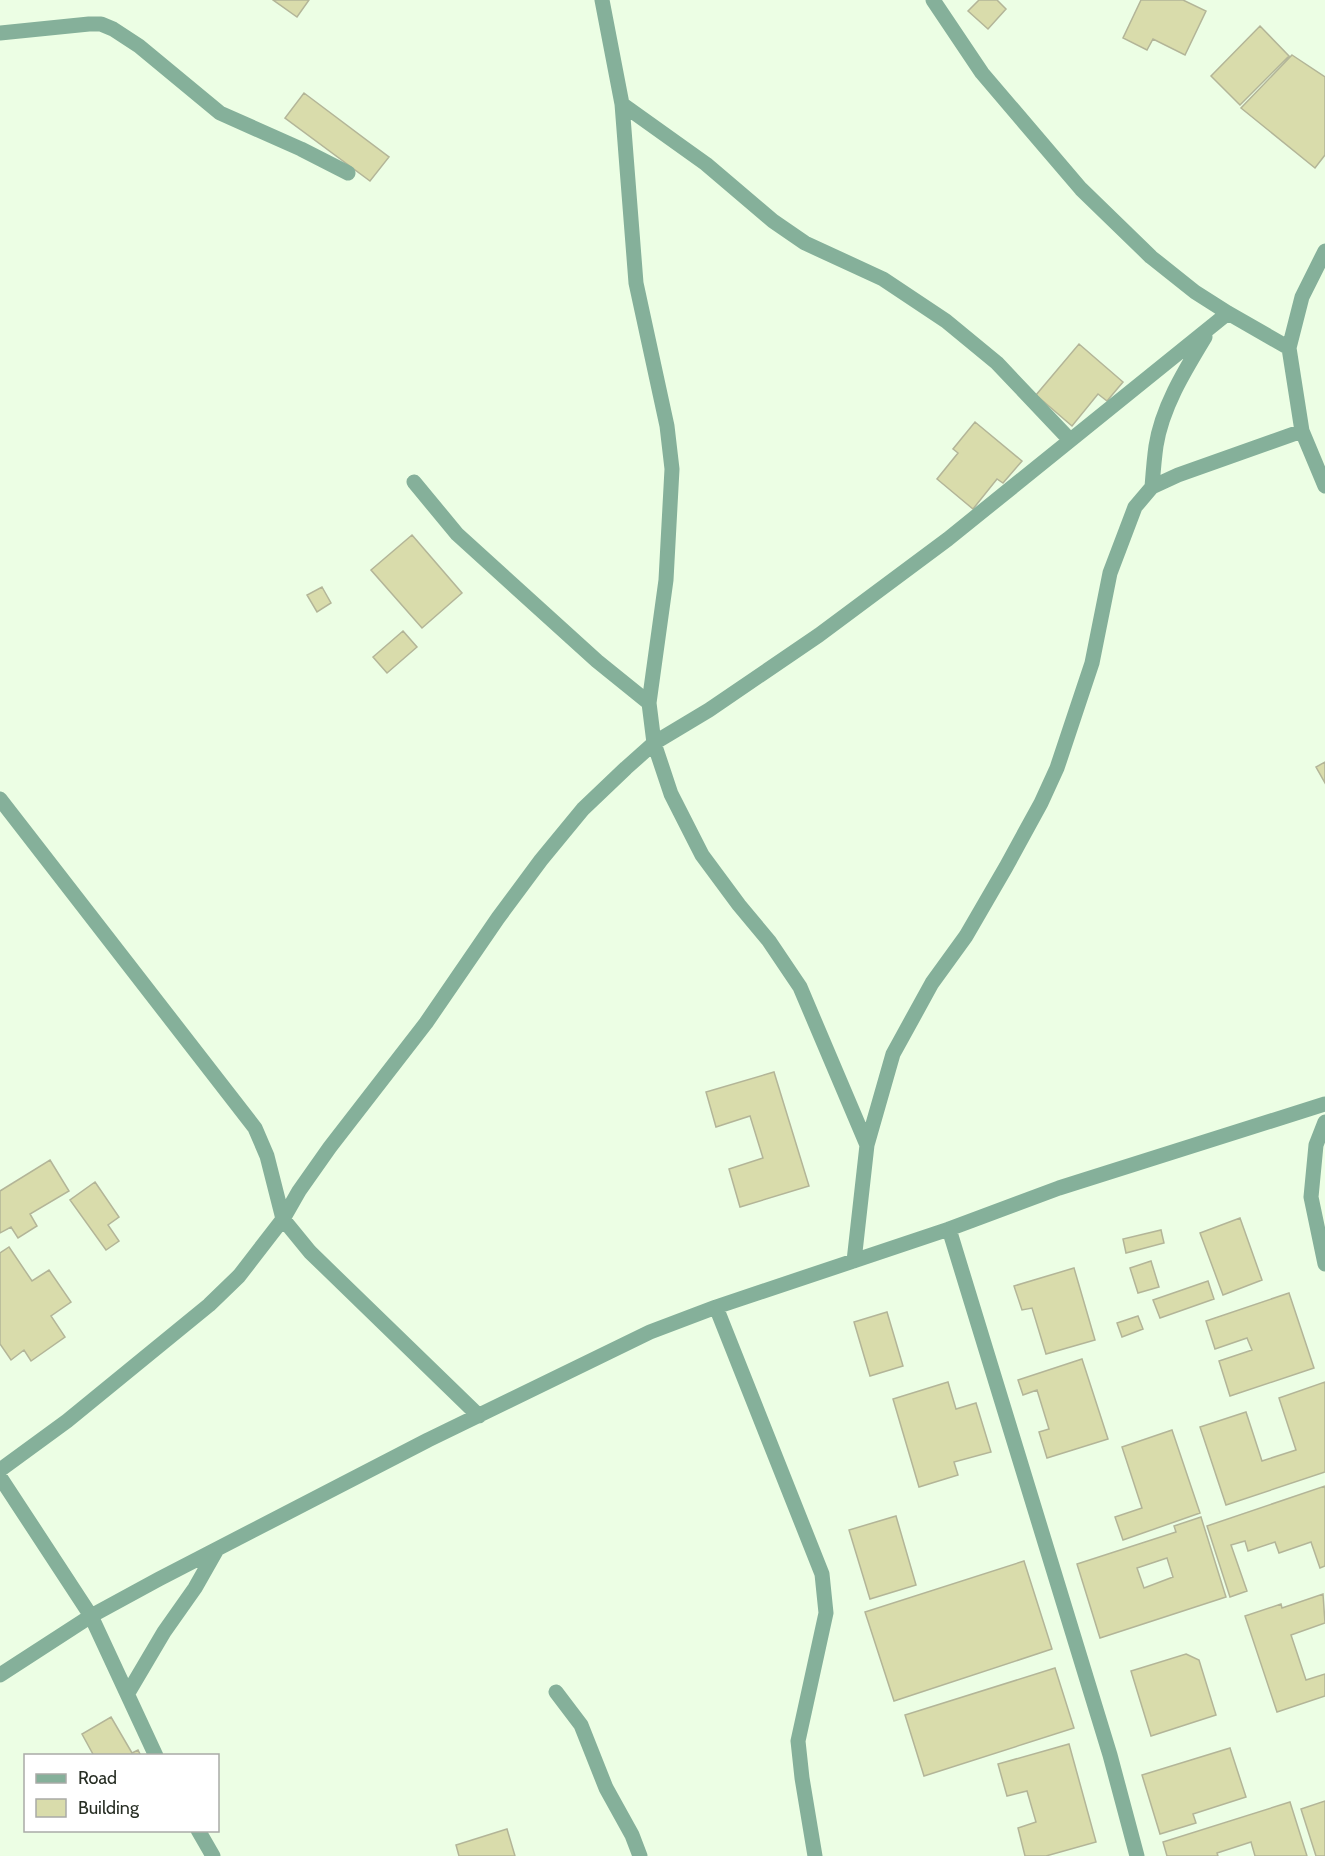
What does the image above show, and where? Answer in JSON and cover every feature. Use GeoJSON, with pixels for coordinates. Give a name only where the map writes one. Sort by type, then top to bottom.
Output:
{"type":"FeatureCollection","features":[{"type":"Feature","properties":{"kind":"street"},"geometry":{"type":"LineString","coordinates":[[602,0],[622,104],[636,283],[667,426],[672,469],[666,580],[649,703],[654,743],[671,794],[702,855],[769,941],[800,987],[867,1145]]}},
{"type":"Feature","properties":{"kind":"street"},"geometry":{"type":"LineString","coordinates":[[933,0],[982,73],[1081,189],[1150,257],[1228,314],[1289,348]]}},
{"type":"Feature","properties":{"kind":"street"},"geometry":{"type":"LineString","coordinates":[[0,33],[101,24],[113,29],[154,58],[220,113],[348,173]]}},
{"type":"Feature","properties":{"kind":"street"},"geometry":{"type":"LineString","coordinates":[[622,104],[706,164],[773,220],[805,243],[883,279],[946,321],[997,363],[1070,440]]}},
{"type":"Feature","properties":{"kind":"street"},"geometry":{"type":"LineString","coordinates":[[1325,251],[1302,297],[1289,348],[1302,431],[1325,486]]}},
{"type":"Feature","properties":{"kind":"street"},"geometry":{"type":"LineString","coordinates":[[0,1470],[67,1420],[209,1305],[239,1276],[283,1218],[311,1173],[426,1023],[498,918],[583,809],[654,743],[709,710],[819,635],[948,539],[1228,314]]}},
{"type":"Feature","properties":{"kind":"street"},"geometry":{"type":"LineString","coordinates":[[1152,488],[1156,444],[1163,421],[1183,374],[1211,327]]}},
{"type":"Feature","properties":{"kind":"street"},"geometry":{"type":"LineString","coordinates":[[854,1261],[867,1145],[893,1054],[932,983],[966,936],[1006,867],[1041,803],[1057,768],[1092,663],[1110,573],[1135,507],[1152,488],[1179,475],[1302,431]]}},
{"type":"Feature","properties":{"kind":"street"},"geometry":{"type":"LineString","coordinates":[[414,482],[457,534],[597,661],[649,703]]}},
{"type":"Feature","properties":{"kind":"street"},"geometry":{"type":"LineString","coordinates":[[0,800],[255,1128],[267,1156],[283,1218],[310,1252],[479,1416]]}},
{"type":"Feature","properties":{"kind":"street"},"geometry":{"type":"LineString","coordinates":[[0,1675],[91,1616],[411,1449],[650,1332],[716,1307],[950,1229],[1059,1188],[1325,1104]]}},
{"type":"Feature","properties":{"kind":"street"},"geometry":{"type":"LineString","coordinates":[[1325,1122],[1316,1145],[1311,1197],[1325,1264]]}},
{"type":"Feature","properties":{"kind":"street"},"geometry":{"type":"LineString","coordinates":[[950,1229],[1106,1744],[1137,1856]]}},
{"type":"Feature","properties":{"kind":"street"},"geometry":{"type":"LineString","coordinates":[[716,1307],[822,1574],[826,1613],[798,1741],[815,1856]]}},
{"type":"Feature","properties":{"kind":"street"},"geometry":{"type":"LineString","coordinates":[[0,1477],[91,1616],[156,1754]]}},
{"type":"Feature","properties":{"kind":"street"},"geometry":{"type":"LineString","coordinates":[[128,1692],[216,1551]]}},
{"type":"Feature","properties":{"kind":"street"},"geometry":{"type":"LineString","coordinates":[[556,1692],[581,1725],[606,1788],[632,1835],[640,1856]]}},
{"type":"Feature","properties":{"kind":"street"},"geometry":{"type":"LineString","coordinates":[[199,1832],[213,1856]]}},
{"type":"Feature","properties":{"kind":"building"},"geometry":{"type":"Polygon","coordinates":[[[273,0],[309,0],[297,17],[273,0]]]}},
{"type":"Feature","properties":{"kind":"building"},"geometry":{"type":"Polygon","coordinates":[[[979,0],[997,0],[1006,9],[988,29],[968,11],[979,0]]]}},
{"type":"Feature","properties":{"kind":"building"},"geometry":{"type":"Polygon","coordinates":[[[1141,0],[1183,0],[1206,11],[1185,55],[1153,39],[1147,50],[1123,38],[1141,0]]]}},
{"type":"Feature","properties":{"kind":"building"},"geometry":{"type":"Polygon","coordinates":[[[1260,26],[1289,56],[1240,105],[1211,76],[1260,26]]]}},
{"type":"Feature","properties":{"kind":"building"},"geometry":{"type":"Polygon","coordinates":[[[1292,55],[1325,77],[1325,155],[1315,168],[1241,108],[1292,55]]]}},
{"type":"Feature","properties":{"kind":"building"},"geometry":{"type":"Polygon","coordinates":[[[304,93],[389,157],[370,181],[285,118],[304,93]]]}},
{"type":"Feature","properties":{"kind":"building"},"geometry":{"type":"Polygon","coordinates":[[[1079,344],[1123,382],[1107,401],[1098,394],[1072,426],[1036,395],[1079,344]]]}},
{"type":"Feature","properties":{"kind":"building"},"geometry":{"type":"Polygon","coordinates":[[[975,422],[1022,461],[1003,483],[997,479],[973,509],[937,479],[958,453],[953,449],[975,422]]]}},
{"type":"Feature","properties":{"kind":"building"},"geometry":{"type":"Polygon","coordinates":[[[412,535],[462,593],[422,628],[371,570],[412,535]]]}},
{"type":"Feature","properties":{"kind":"building"},"geometry":{"type":"Polygon","coordinates":[[[322,587],[331,603],[317,612],[307,595],[322,587]]]}},
{"type":"Feature","properties":{"kind":"building"},"geometry":{"type":"Polygon","coordinates":[[[403,631],[417,647],[387,673],[373,657],[403,631]]]}},
{"type":"Feature","properties":{"kind":"building"},"geometry":{"type":"Polygon","coordinates":[[[1325,762],[1325,783],[1316,767],[1325,762]]]}},
{"type":"Feature","properties":{"kind":"building"},"geometry":{"type":"Polygon","coordinates":[[[774,1072],[809,1186],[740,1207],[729,1169],[763,1158],[750,1116],[716,1127],[706,1092],[774,1072]]]}},
{"type":"Feature","properties":{"kind":"building"},"geometry":{"type":"Polygon","coordinates":[[[50,1160],[69,1191],[30,1214],[37,1226],[18,1238],[11,1227],[0,1233],[0,1191],[50,1160]]]}},
{"type":"Feature","properties":{"kind":"building"},"geometry":{"type":"Polygon","coordinates":[[[95,1182],[119,1217],[108,1225],[119,1241],[106,1250],[70,1200],[95,1182]]]}},
{"type":"Feature","properties":{"kind":"building"},"geometry":{"type":"Polygon","coordinates":[[[1240,1218],[1262,1280],[1223,1295],[1200,1233],[1240,1218]]]}},
{"type":"Feature","properties":{"kind":"building"},"geometry":{"type":"Polygon","coordinates":[[[1161,1230],[1164,1243],[1126,1253],[1123,1239],[1161,1230]]]}},
{"type":"Feature","properties":{"kind":"building"},"geometry":{"type":"Polygon","coordinates":[[[9,1247],[32,1281],[49,1270],[71,1302],[51,1316],[65,1337],[31,1361],[24,1350],[11,1360],[0,1344],[0,1253],[9,1247]]]}},
{"type":"Feature","properties":{"kind":"building"},"geometry":{"type":"Polygon","coordinates":[[[1151,1261],[1159,1287],[1138,1293],[1130,1268],[1151,1261]]]}},
{"type":"Feature","properties":{"kind":"building"},"geometry":{"type":"Polygon","coordinates":[[[1074,1268],[1095,1340],[1046,1354],[1032,1308],[1022,1310],[1014,1286],[1074,1268]]]}},
{"type":"Feature","properties":{"kind":"building"},"geometry":{"type":"Polygon","coordinates":[[[1208,1281],[1214,1299],[1160,1318],[1153,1300],[1208,1281]]]}},
{"type":"Feature","properties":{"kind":"building"},"geometry":{"type":"Polygon","coordinates":[[[1289,1293],[1314,1368],[1230,1396],[1219,1361],[1252,1350],[1247,1338],[1215,1349],[1206,1321],[1289,1293]]]}},
{"type":"Feature","properties":{"kind":"building"},"geometry":{"type":"Polygon","coordinates":[[[887,1312],[903,1366],[870,1376],[854,1322],[887,1312]]]}},
{"type":"Feature","properties":{"kind":"building"},"geometry":{"type":"Polygon","coordinates":[[[1138,1316],[1143,1329],[1122,1337],[1117,1323],[1138,1316]]]}},
{"type":"Feature","properties":{"kind":"building"},"geometry":{"type":"Polygon","coordinates":[[[1082,1359],[1108,1439],[1047,1458],[1039,1432],[1049,1429],[1037,1390],[1023,1395],[1018,1380],[1082,1359]]]}},
{"type":"Feature","properties":{"kind":"building"},"geometry":{"type":"Polygon","coordinates":[[[948,1382],[956,1409],[976,1403],[991,1452],[954,1462],[958,1475],[919,1487],[893,1399],[948,1382]]]}},
{"type":"Feature","properties":{"kind":"building"},"geometry":{"type":"Polygon","coordinates":[[[1325,1382],[1325,1472],[1226,1505],[1200,1427],[1246,1412],[1262,1461],[1296,1450],[1279,1398],[1325,1382]]]}},
{"type":"Feature","properties":{"kind":"building"},"geometry":{"type":"Polygon","coordinates":[[[1172,1430],[1200,1513],[1123,1540],[1115,1517],[1142,1508],[1122,1447],[1172,1430]]]}},
{"type":"Feature","properties":{"kind":"building"},"geometry":{"type":"Polygon","coordinates":[[[1325,1486],[1325,1566],[1320,1568],[1311,1542],[1279,1553],[1275,1542],[1248,1551],[1245,1541],[1231,1545],[1247,1591],[1230,1597],[1207,1526],[1325,1486]]]}},
{"type":"Feature","properties":{"kind":"building"},"geometry":{"type":"Polygon","coordinates":[[[896,1516],[916,1585],[870,1599],[849,1530],[896,1516]]]}},
{"type":"Feature","properties":{"kind":"building"},"geometry":{"type":"Polygon","coordinates":[[[1201,1517],[1226,1597],[1100,1638],[1077,1564],[1176,1532],[1174,1526],[1201,1517]],[[1167,1558],[1137,1568],[1144,1588],[1173,1577],[1167,1558]]]}},
{"type":"Feature","properties":{"kind":"building"},"geometry":{"type":"Polygon","coordinates":[[[1024,1561],[1052,1649],[894,1701],[865,1612],[1024,1561]]]}},
{"type":"Feature","properties":{"kind":"building"},"geometry":{"type":"Polygon","coordinates":[[[1323,1594],[1325,1623],[1291,1635],[1306,1680],[1325,1674],[1325,1696],[1277,1712],[1245,1616],[1281,1604],[1282,1608],[1323,1594]]]}},
{"type":"Feature","properties":{"kind":"building"},"geometry":{"type":"Polygon","coordinates":[[[1186,1654],[1199,1660],[1216,1715],[1151,1736],[1131,1671],[1186,1654]]]}},
{"type":"Feature","properties":{"kind":"building"},"geometry":{"type":"Polygon","coordinates":[[[1055,1668],[1074,1728],[924,1776],[905,1715],[1055,1668]]]}},
{"type":"Feature","properties":{"kind":"building"},"geometry":{"type":"Polygon","coordinates":[[[111,1717],[132,1753],[138,1750],[140,1754],[93,1754],[82,1734],[111,1717]]]}},
{"type":"Feature","properties":{"kind":"building"},"geometry":{"type":"Polygon","coordinates":[[[1069,1744],[1096,1842],[1046,1856],[1025,1856],[1018,1828],[1036,1822],[1027,1791],[1007,1796],[998,1764],[1069,1744]]]}},
{"type":"Feature","properties":{"kind":"building"},"geometry":{"type":"Polygon","coordinates":[[[1230,1748],[1246,1797],[1193,1814],[1196,1823],[1160,1834],[1142,1775],[1230,1748]]]}},
{"type":"Feature","properties":{"kind":"building"},"geometry":{"type":"Polygon","coordinates":[[[1325,1801],[1325,1856],[1316,1856],[1301,1809],[1325,1801]]]}},
{"type":"Feature","properties":{"kind":"building"},"geometry":{"type":"Polygon","coordinates":[[[1290,1802],[1307,1856],[1255,1856],[1251,1842],[1217,1853],[1218,1856],[1167,1856],[1163,1842],[1290,1802]]]}},
{"type":"Feature","properties":{"kind":"building"},"geometry":{"type":"Polygon","coordinates":[[[507,1829],[515,1856],[459,1856],[456,1845],[507,1829]]]}}]}
